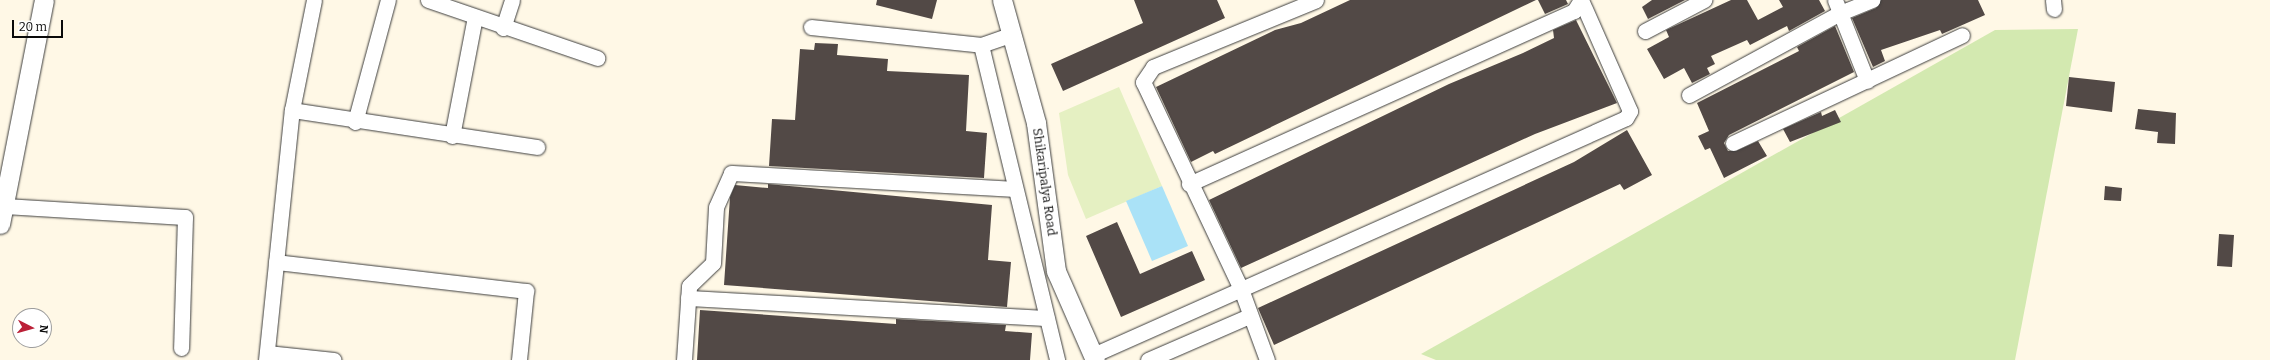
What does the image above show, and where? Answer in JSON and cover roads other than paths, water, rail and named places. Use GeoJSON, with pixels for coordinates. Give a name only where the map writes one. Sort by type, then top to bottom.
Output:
{"type":"FeatureCollection","features":[{"type":"Feature","properties":{"kind":"street"},"geometry":{"type":"LineString","coordinates":[[44,0],[2,215],[185,217],[182,348]]}},
{"type":"Feature","properties":{"kind":"street"},"geometry":{"type":"LineString","coordinates":[[314,0],[292,110],[267,357],[334,360]]}},
{"type":"Feature","properties":{"kind":"street"},"geometry":{"type":"LineString","coordinates":[[355,122],[388,0]]}},
{"type":"Feature","properties":{"kind":"street"},"geometry":{"type":"LineString","coordinates":[[428,0],[503,28],[597,58]]}},
{"type":"Feature","properties":{"kind":"street"},"geometry":{"type":"LineString","coordinates":[[503,28],[512,0]]}},
{"type":"Feature","properties":{"kind":"street","name":"Shikaripalya Road"},"geometry":{"type":"LineString","coordinates":[[1002,0],[1013,34],[1036,123],[1056,271],[1094,358]]}},
{"type":"Feature","properties":{"kind":"street"},"geometry":{"type":"LineString","coordinates":[[1267,360],[1249,316],[1242,290],[1144,89],[1144,76],[1153,67],[1316,0]]}},
{"type":"Feature","properties":{"kind":"street"},"geometry":{"type":"LineString","coordinates":[[1189,184],[1574,11],[1581,0]]}},
{"type":"Feature","properties":{"kind":"street"},"geometry":{"type":"LineString","coordinates":[[1094,358],[1626,118],[1630,111],[1581,0]]}},
{"type":"Feature","properties":{"kind":"street"},"geometry":{"type":"LineString","coordinates":[[1645,31],[1704,0]]}},
{"type":"Feature","properties":{"kind":"street"},"geometry":{"type":"LineString","coordinates":[[1689,95],[1837,6],[1872,0]]}},
{"type":"Feature","properties":{"kind":"street"},"geometry":{"type":"LineString","coordinates":[[1837,6],[1867,81]]}},
{"type":"Feature","properties":{"kind":"street"},"geometry":{"type":"LineString","coordinates":[[452,136],[475,17]]}},
{"type":"Feature","properties":{"kind":"street"},"geometry":{"type":"LineString","coordinates":[[811,28],[981,45],[1013,34]]}},
{"type":"Feature","properties":{"kind":"street"},"geometry":{"type":"LineString","coordinates":[[1733,144],[1962,35]]}},
{"type":"Feature","properties":{"kind":"street"},"geometry":{"type":"LineString","coordinates":[[981,45],[1013,189],[1057,360]]}},
{"type":"Feature","properties":{"kind":"street"},"geometry":{"type":"LineString","coordinates":[[292,110],[355,122],[537,148]]}},
{"type":"Feature","properties":{"kind":"street"},"geometry":{"type":"LineString","coordinates":[[684,360],[688,298],[693,279],[713,263],[716,207],[731,173],[736,170],[1013,189]]}},
{"type":"Feature","properties":{"kind":"street"},"geometry":{"type":"LineString","coordinates":[[276,262],[526,291],[519,360]]}},
{"type":"Feature","properties":{"kind":"street"},"geometry":{"type":"LineString","coordinates":[[688,298],[1046,318]]}},
{"type":"Feature","properties":{"kind":"street"},"geometry":{"type":"LineString","coordinates":[[1148,360],[1249,316]]}},
{"type":"Feature","properties":{"kind":"water"},"geometry":{"type":"Polygon","coordinates":[[[1162,186],[1188,246],[1152,261],[1126,201],[1162,186]]]}}]}
